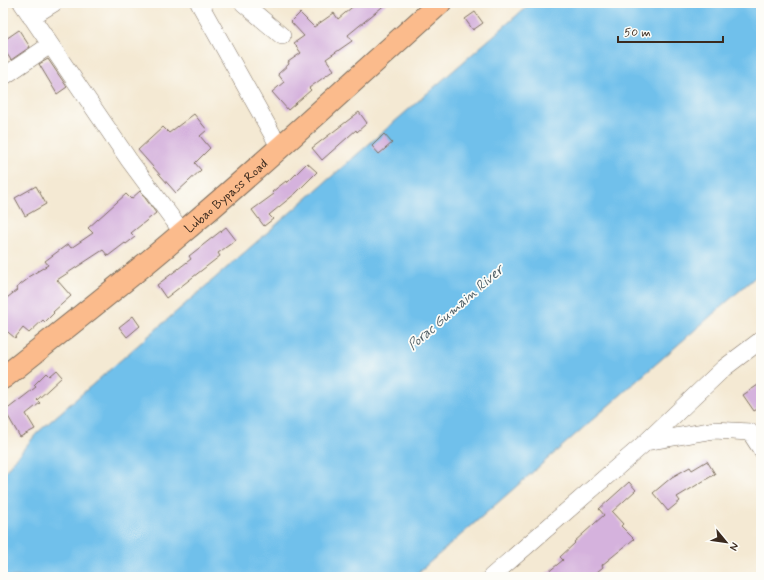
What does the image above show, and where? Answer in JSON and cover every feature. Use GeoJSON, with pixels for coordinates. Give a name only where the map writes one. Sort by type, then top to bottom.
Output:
{"type":"FeatureCollection","features":[{"type":"Feature","properties":{"kind":"highway","name":"Lubao Bypass Road"},"geometry":{"type":"LineString","coordinates":[[3,378],[96,305],[183,233],[280,148],[440,3]]}},
{"type":"Feature","properties":{"kind":"street"},"geometry":{"type":"LineString","coordinates":[[22,3],[129,160],[183,233]]}},
{"type":"Feature","properties":{"kind":"street"},"geometry":{"type":"LineString","coordinates":[[31,17],[54,3]]}},
{"type":"Feature","properties":{"kind":"street"},"geometry":{"type":"LineString","coordinates":[[199,3],[280,148]]}},
{"type":"Feature","properties":{"kind":"street"},"geometry":{"type":"LineString","coordinates":[[243,3],[282,36]]}},
{"type":"Feature","properties":{"kind":"street"},"geometry":{"type":"LineString","coordinates":[[3,77],[50,45]]}},
{"type":"Feature","properties":{"kind":"street"},"geometry":{"type":"LineString","coordinates":[[492,577],[646,442],[724,368],[761,340]]}},
{"type":"Feature","properties":{"kind":"street"},"geometry":{"type":"LineString","coordinates":[[646,442],[714,430],[750,432],[761,449]]}},
{"type":"Feature","properties":{"kind":"water","name":"Porac Gumain River"},"geometry":{"type":"Polygon","coordinates":[[[531,3],[761,3],[761,272],[413,577],[3,577],[3,474],[37,433],[531,3]]]}},
{"type":"Feature","properties":{"kind":"building"},"geometry":{"type":"Polygon","coordinates":[[[357,3],[387,3],[348,35],[352,41],[326,59],[334,70],[309,88],[311,90],[288,110],[272,92],[284,82],[278,74],[289,64],[288,62],[301,53],[294,43],[304,36],[291,22],[300,13],[314,27],[334,13],[338,19],[357,3]]]}},
{"type":"Feature","properties":{"kind":"building"},"geometry":{"type":"Polygon","coordinates":[[[475,12],[483,23],[473,30],[465,19],[475,12]]]}},
{"type":"Feature","properties":{"kind":"building"},"geometry":{"type":"Polygon","coordinates":[[[19,30],[30,47],[11,60],[3,48],[3,41],[19,30]]]}},
{"type":"Feature","properties":{"kind":"building"},"geometry":{"type":"Polygon","coordinates":[[[48,59],[67,87],[57,94],[39,64],[48,59]]]}},
{"type":"Feature","properties":{"kind":"building"},"geometry":{"type":"Polygon","coordinates":[[[359,112],[367,123],[357,132],[356,130],[322,160],[312,148],[359,112]]]}},
{"type":"Feature","properties":{"kind":"building"},"geometry":{"type":"Polygon","coordinates":[[[194,114],[207,130],[200,136],[210,148],[195,163],[201,170],[176,193],[138,150],[163,127],[169,133],[194,114]]]}},
{"type":"Feature","properties":{"kind":"building"},"geometry":{"type":"Polygon","coordinates":[[[384,134],[392,143],[379,154],[372,146],[384,134]]]}},
{"type":"Feature","properties":{"kind":"building"},"geometry":{"type":"Polygon","coordinates":[[[307,163],[317,172],[296,193],[269,215],[273,219],[264,226],[252,210],[274,194],[272,192],[286,181],[287,183],[307,163]]]}},
{"type":"Feature","properties":{"kind":"building"},"geometry":{"type":"Polygon","coordinates":[[[36,186],[46,204],[25,216],[15,198],[36,186]]]}},
{"type":"Feature","properties":{"kind":"building"},"geometry":{"type":"Polygon","coordinates":[[[140,191],[156,213],[131,233],[135,237],[108,256],[103,250],[57,280],[71,296],[53,312],[54,313],[45,322],[43,320],[29,333],[23,328],[15,338],[3,328],[3,301],[17,290],[16,288],[29,278],[28,277],[48,265],[45,261],[68,244],[71,248],[93,233],[88,228],[126,194],[131,199],[140,191]]]}},
{"type":"Feature","properties":{"kind":"building"},"geometry":{"type":"Polygon","coordinates":[[[226,227],[236,240],[218,253],[220,256],[166,298],[157,285],[191,259],[189,256],[226,227]]]}},
{"type":"Feature","properties":{"kind":"building"},"geometry":{"type":"Polygon","coordinates":[[[133,316],[140,326],[127,337],[119,327],[133,316]]]}},
{"type":"Feature","properties":{"kind":"building"},"geometry":{"type":"Polygon","coordinates":[[[56,370],[62,377],[37,400],[40,403],[26,414],[35,429],[20,437],[5,411],[36,387],[34,385],[46,373],[49,376],[56,370]]]}},
{"type":"Feature","properties":{"kind":"building"},"geometry":{"type":"Polygon","coordinates":[[[761,383],[761,407],[754,411],[743,395],[761,383]]]}},
{"type":"Feature","properties":{"kind":"building"},"geometry":{"type":"Polygon","coordinates":[[[707,461],[715,474],[677,497],[680,501],[668,511],[653,493],[672,477],[690,467],[692,470],[707,461]]]}},
{"type":"Feature","properties":{"kind":"building"},"geometry":{"type":"Polygon","coordinates":[[[629,482],[636,490],[612,512],[623,524],[621,526],[634,539],[602,565],[603,567],[591,577],[542,577],[563,560],[560,557],[604,515],[599,509],[629,482]]]}}]}
